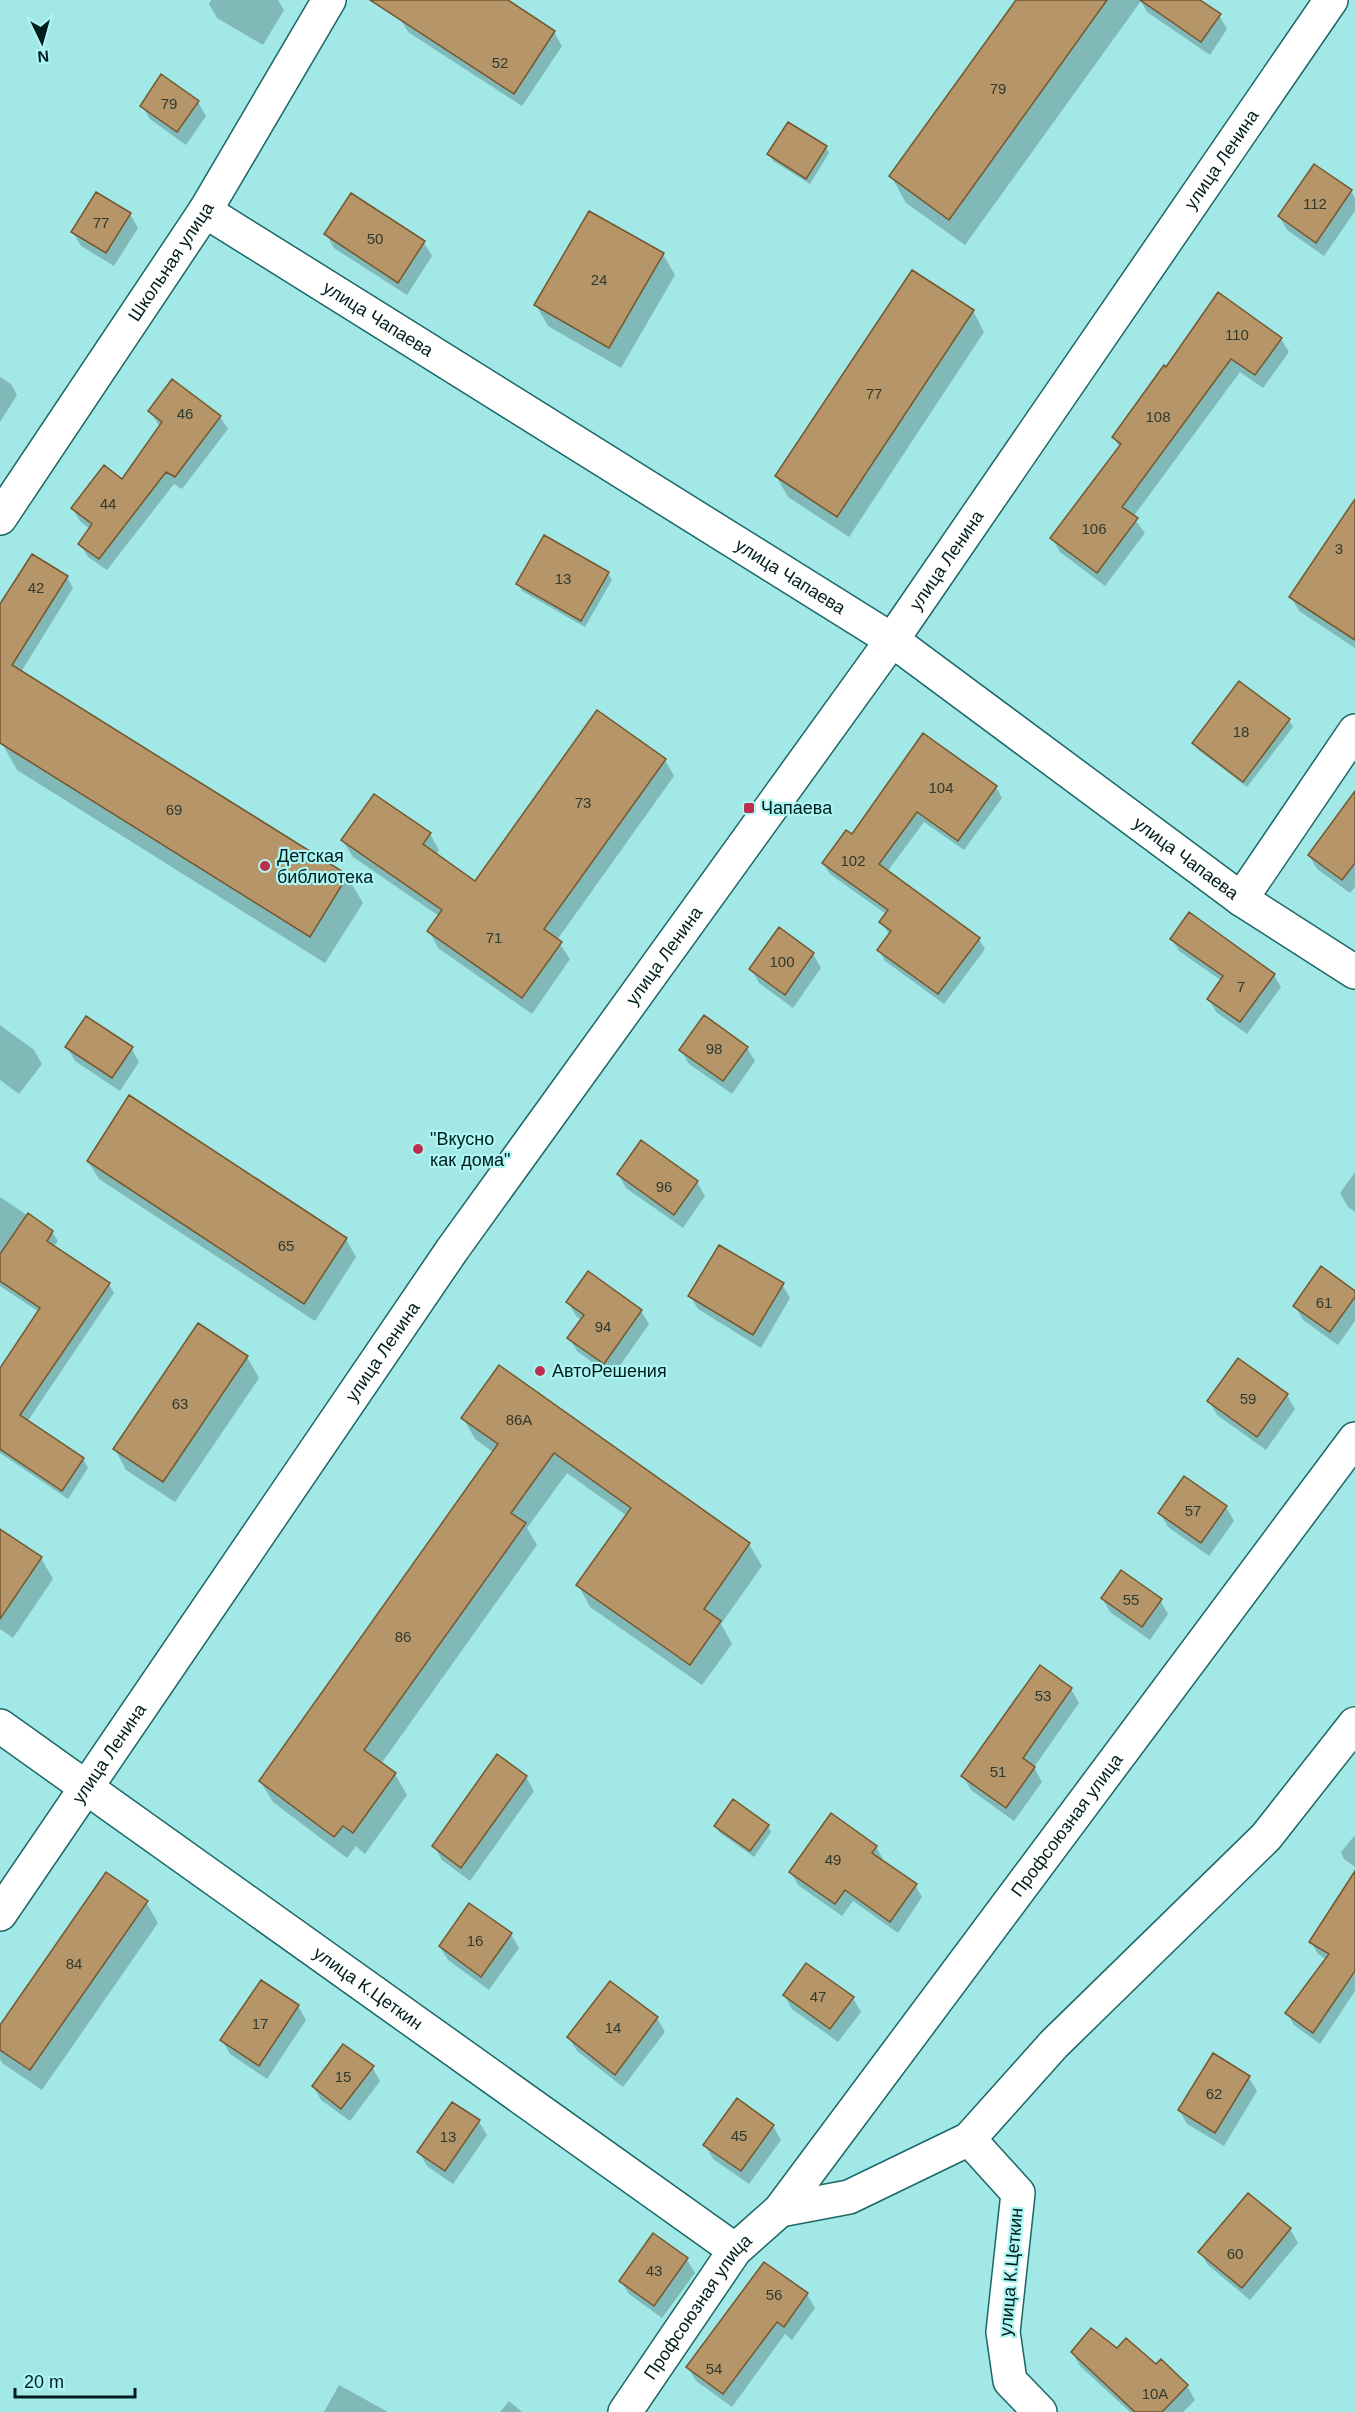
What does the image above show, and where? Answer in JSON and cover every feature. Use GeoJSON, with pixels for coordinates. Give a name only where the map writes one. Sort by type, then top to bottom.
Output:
{"type":"FeatureCollection","features":[{"type":"Feature","properties":{"kind":"street","name":"Школьная улица"},"geometry":{"type":"LineString","coordinates":[[0,518],[205,211],[329,0]]}},
{"type":"Feature","properties":{"kind":"street","name":"улица Ленина"},"geometry":{"type":"LineString","coordinates":[[0,1914],[452,1250],[892,640],[1331,0]]}},
{"type":"Feature","properties":{"kind":"street","name":"улица Чапаева"},"geometry":{"type":"LineString","coordinates":[[205,211],[892,640],[1241,899],[1355,972]]}},
{"type":"Feature","properties":{"kind":"street"},"geometry":{"type":"LineString","coordinates":[[1241,899],[1355,730]]}},
{"type":"Feature","properties":{"kind":"street","name":"Профсоюзная улица"},"geometry":{"type":"LineString","coordinates":[[625,2412],[735,2250],[780,2210],[1355,1439]]}},
{"type":"Feature","properties":{"kind":"street"},"geometry":{"type":"LineString","coordinates":[[780,2210],[849,2197],[969,2139],[1054,2044],[1266,1837],[1355,1724]]}},
{"type":"Feature","properties":{"kind":"street","name":"улица К.Цеткин"},"geometry":{"type":"LineString","coordinates":[[0,1726],[735,2250]]}},
{"type":"Feature","properties":{"kind":"street","name":"улица К.Цеткин"},"geometry":{"type":"LineString","coordinates":[[969,2139],[1018,2193],[1003,2332],[1010,2381],[1040,2412]]}},
{"type":"Feature","properties":{"kind":"building"},"geometry":{"type":"Polygon","coordinates":[[[370,0],[508,0],[555,31],[514,94],[370,0]]]}},
{"type":"Feature","properties":{"kind":"building"},"geometry":{"type":"Polygon","coordinates":[[[1016,0],[1107,0],[949,220],[889,176],[1016,0]]]}},
{"type":"Feature","properties":{"kind":"building"},"geometry":{"type":"Polygon","coordinates":[[[1140,0],[1200,0],[1221,14],[1201,42],[1140,0]]]}},
{"type":"Feature","properties":{"kind":"building"},"geometry":{"type":"Polygon","coordinates":[[[161,74],[199,101],[177,132],[140,106],[161,74]]]}},
{"type":"Feature","properties":{"kind":"building"},"geometry":{"type":"Polygon","coordinates":[[[788,122],[827,146],[806,179],[767,154],[788,122]]]}},
{"type":"Feature","properties":{"kind":"building"},"geometry":{"type":"Polygon","coordinates":[[[1314,164],[1352,190],[1316,243],[1278,216],[1314,164]]]}},
{"type":"Feature","properties":{"kind":"building"},"geometry":{"type":"Polygon","coordinates":[[[96,192],[131,213],[106,253],[71,232],[96,192]]]}},
{"type":"Feature","properties":{"kind":"building"},"geometry":{"type":"Polygon","coordinates":[[[351,193],[425,241],[398,283],[324,234],[351,193]]]}},
{"type":"Feature","properties":{"kind":"building"},"geometry":{"type":"Polygon","coordinates":[[[589,211],[664,253],[609,348],[534,305],[589,211]]]}},
{"type":"Feature","properties":{"kind":"building"},"geometry":{"type":"Polygon","coordinates":[[[912,270],[974,310],[837,517],[775,476],[912,270]]]}},
{"type":"Feature","properties":{"kind":"building"},"geometry":{"type":"Polygon","coordinates":[[[1218,292],[1282,338],[1255,375],[1231,359],[1122,507],[1138,518],[1097,573],[1050,538],[1121,444],[1112,437],[1164,365],[1166,367],[1218,292]]]}},
{"type":"Feature","properties":{"kind":"building"},"geometry":{"type":"Polygon","coordinates":[[[172,379],[221,416],[175,477],[166,472],[99,559],[78,544],[92,524],[71,508],[104,465],[122,479],[162,422],[148,411],[172,379]]]}},
{"type":"Feature","properties":{"kind":"building"},"geometry":{"type":"Polygon","coordinates":[[[1355,499],[1355,640],[1289,597],[1355,499]]]}},
{"type":"Feature","properties":{"kind":"building"},"geometry":{"type":"Polygon","coordinates":[[[544,535],[609,572],[581,621],[516,584],[544,535]]]}},
{"type":"Feature","properties":{"kind":"building"},"geometry":{"type":"Polygon","coordinates":[[[32,554],[68,576],[12,665],[348,875],[310,937],[0,743],[0,604],[32,554]]]}},
{"type":"Feature","properties":{"kind":"building"},"geometry":{"type":"Polygon","coordinates":[[[1239,681],[1290,719],[1243,782],[1192,743],[1239,681]]]}},
{"type":"Feature","properties":{"kind":"building"},"geometry":{"type":"Polygon","coordinates":[[[597,710],[666,759],[544,929],[562,942],[522,998],[427,931],[442,910],[341,840],[374,794],[431,833],[423,844],[475,881],[597,710]]]}},
{"type":"Feature","properties":{"kind":"building"},"geometry":{"type":"Polygon","coordinates":[[[923,733],[997,786],[958,841],[917,812],[879,864],[980,938],[938,994],[877,950],[891,931],[879,922],[888,910],[822,863],[846,830],[852,834],[923,733]]]}},
{"type":"Feature","properties":{"kind":"building"},"geometry":{"type":"Polygon","coordinates":[[[1355,791],[1355,863],[1342,880],[1308,855],[1355,791]]]}},
{"type":"Feature","properties":{"kind":"building"},"geometry":{"type":"Polygon","coordinates":[[[1189,912],[1275,974],[1240,1022],[1207,999],[1223,976],[1170,939],[1189,912]]]}},
{"type":"Feature","properties":{"kind":"building"},"geometry":{"type":"Polygon","coordinates":[[[779,927],[814,953],[785,995],[749,969],[779,927]]]}},
{"type":"Feature","properties":{"kind":"building"},"geometry":{"type":"Polygon","coordinates":[[[704,1015],[748,1047],[723,1081],[679,1050],[704,1015]]]}},
{"type":"Feature","properties":{"kind":"building"},"geometry":{"type":"Polygon","coordinates":[[[86,1016],[133,1047],[112,1078],[65,1047],[86,1016]]]}},
{"type":"Feature","properties":{"kind":"building"},"geometry":{"type":"Polygon","coordinates":[[[129,1095],[347,1238],[304,1304],[87,1161],[129,1095]]]}},
{"type":"Feature","properties":{"kind":"building"},"geometry":{"type":"Polygon","coordinates":[[[641,1140],[698,1181],[674,1215],[617,1174],[641,1140]]]}},
{"type":"Feature","properties":{"kind":"building"},"geometry":{"type":"Polygon","coordinates":[[[28,1213],[53,1231],[47,1241],[110,1283],[20,1415],[84,1458],[62,1491],[0,1449],[0,1368],[40,1308],[0,1281],[0,1254],[28,1213]]]}},
{"type":"Feature","properties":{"kind":"building"},"geometry":{"type":"Polygon","coordinates":[[[719,1245],[784,1283],[753,1335],[688,1296],[719,1245]]]}},
{"type":"Feature","properties":{"kind":"building"},"geometry":{"type":"Polygon","coordinates":[[[1321,1266],[1355,1291],[1355,1297],[1330,1332],[1293,1306],[1321,1266]]]}},
{"type":"Feature","properties":{"kind":"building"},"geometry":{"type":"Polygon","coordinates":[[[588,1271],[642,1310],[604,1364],[567,1338],[584,1315],[566,1302],[588,1271]]]}},
{"type":"Feature","properties":{"kind":"building"},"geometry":{"type":"Polygon","coordinates":[[[198,1323],[248,1356],[163,1482],[113,1449],[198,1323]]]}},
{"type":"Feature","properties":{"kind":"building"},"geometry":{"type":"Polygon","coordinates":[[[1238,1358],[1288,1394],[1257,1437],[1207,1401],[1238,1358]]]}},
{"type":"Feature","properties":{"kind":"building"},"geometry":{"type":"Polygon","coordinates":[[[499,1365],[750,1543],[704,1609],[721,1621],[690,1665],[576,1585],[631,1508],[554,1453],[511,1513],[526,1523],[364,1750],[396,1773],[353,1833],[343,1826],[334,1837],[259,1781],[498,1444],[461,1418],[499,1365]]]}},
{"type":"Feature","properties":{"kind":"building"},"geometry":{"type":"Polygon","coordinates":[[[1184,1476],[1227,1506],[1201,1543],[1158,1513],[1184,1476]]]}},
{"type":"Feature","properties":{"kind":"building"},"geometry":{"type":"Polygon","coordinates":[[[0,1529],[42,1557],[0,1619],[0,1529]]]}},
{"type":"Feature","properties":{"kind":"building"},"geometry":{"type":"Polygon","coordinates":[[[1121,1570],[1162,1599],[1142,1627],[1101,1598],[1121,1570]]]}},
{"type":"Feature","properties":{"kind":"building"},"geometry":{"type":"Polygon","coordinates":[[[1040,1665],[1072,1688],[1023,1758],[1035,1767],[1006,1808],[961,1776],[1040,1665]]]}},
{"type":"Feature","properties":{"kind":"building"},"geometry":{"type":"Polygon","coordinates":[[[497,1754],[527,1776],[461,1868],[432,1846],[497,1754]]]}},
{"type":"Feature","properties":{"kind":"building"},"geometry":{"type":"Polygon","coordinates":[[[733,1799],[769,1825],[750,1851],[714,1826],[733,1799]]]}},
{"type":"Feature","properties":{"kind":"building"},"geometry":{"type":"Polygon","coordinates":[[[831,1813],[877,1846],[872,1853],[917,1884],[890,1922],[845,1890],[835,1904],[789,1872],[831,1813]]]}},
{"type":"Feature","properties":{"kind":"building"},"geometry":{"type":"Polygon","coordinates":[[[1355,1871],[1355,1971],[1313,2033],[1285,2013],[1329,1954],[1309,1942],[1355,1871]]]}},
{"type":"Feature","properties":{"kind":"building"},"geometry":{"type":"Polygon","coordinates":[[[106,1872],[148,1901],[30,2070],[0,2050],[0,2025],[106,1872]]]}},
{"type":"Feature","properties":{"kind":"building"},"geometry":{"type":"Polygon","coordinates":[[[469,1903],[512,1933],[481,1977],[439,1946],[469,1903]]]}},
{"type":"Feature","properties":{"kind":"building"},"geometry":{"type":"Polygon","coordinates":[[[806,1963],[854,1997],[830,2029],[783,1995],[806,1963]]]}},
{"type":"Feature","properties":{"kind":"building"},"geometry":{"type":"Polygon","coordinates":[[[261,1980],[299,2005],[259,2066],[220,2040],[261,1980]]]}},
{"type":"Feature","properties":{"kind":"building"},"geometry":{"type":"Polygon","coordinates":[[[610,1981],[658,2017],[615,2075],[567,2037],[610,1981]]]}},
{"type":"Feature","properties":{"kind":"building"},"geometry":{"type":"Polygon","coordinates":[[[343,2044],[374,2066],[341,2109],[312,2086],[343,2044]]]}},
{"type":"Feature","properties":{"kind":"building"},"geometry":{"type":"Polygon","coordinates":[[[1213,2053],[1250,2076],[1215,2133],[1178,2110],[1213,2053]]]}},
{"type":"Feature","properties":{"kind":"building"},"geometry":{"type":"Polygon","coordinates":[[[737,2098],[774,2125],[741,2171],[703,2145],[737,2098]]]}},
{"type":"Feature","properties":{"kind":"building"},"geometry":{"type":"Polygon","coordinates":[[[452,2102],[480,2120],[445,2171],[417,2152],[452,2102]]]}},
{"type":"Feature","properties":{"kind":"building"},"geometry":{"type":"Polygon","coordinates":[[[1248,2193],[1291,2228],[1242,2288],[1198,2252],[1248,2193]]]}},
{"type":"Feature","properties":{"kind":"building"},"geometry":{"type":"Polygon","coordinates":[[[653,2233],[688,2258],[654,2306],[619,2281],[653,2233]]]}},
{"type":"Feature","properties":{"kind":"building"},"geometry":{"type":"Polygon","coordinates":[[[764,2262],[808,2293],[784,2327],[777,2322],[723,2394],[686,2367],[764,2262]]]}},
{"type":"Feature","properties":{"kind":"building"},"geometry":{"type":"Polygon","coordinates":[[[1091,2328],[1117,2348],[1126,2338],[1156,2364],[1161,2359],[1188,2385],[1162,2412],[1135,2412],[1071,2352],[1091,2328]]]}},
{"type":"Feature","properties":{"kind":"place","name":"Чапаева"},"geometry":{"type":"Point","coordinates":[749,808]}},
{"type":"Feature","properties":{"kind":"place","name":"Детская библиотека"},"geometry":{"type":"Point","coordinates":[265,866]}},
{"type":"Feature","properties":{"kind":"place","name":"\"Вкусно как дома\""},"geometry":{"type":"Point","coordinates":[418,1149]}},
{"type":"Feature","properties":{"kind":"place","name":"АвтоРешения"},"geometry":{"type":"Point","coordinates":[540,1371]}}]}
